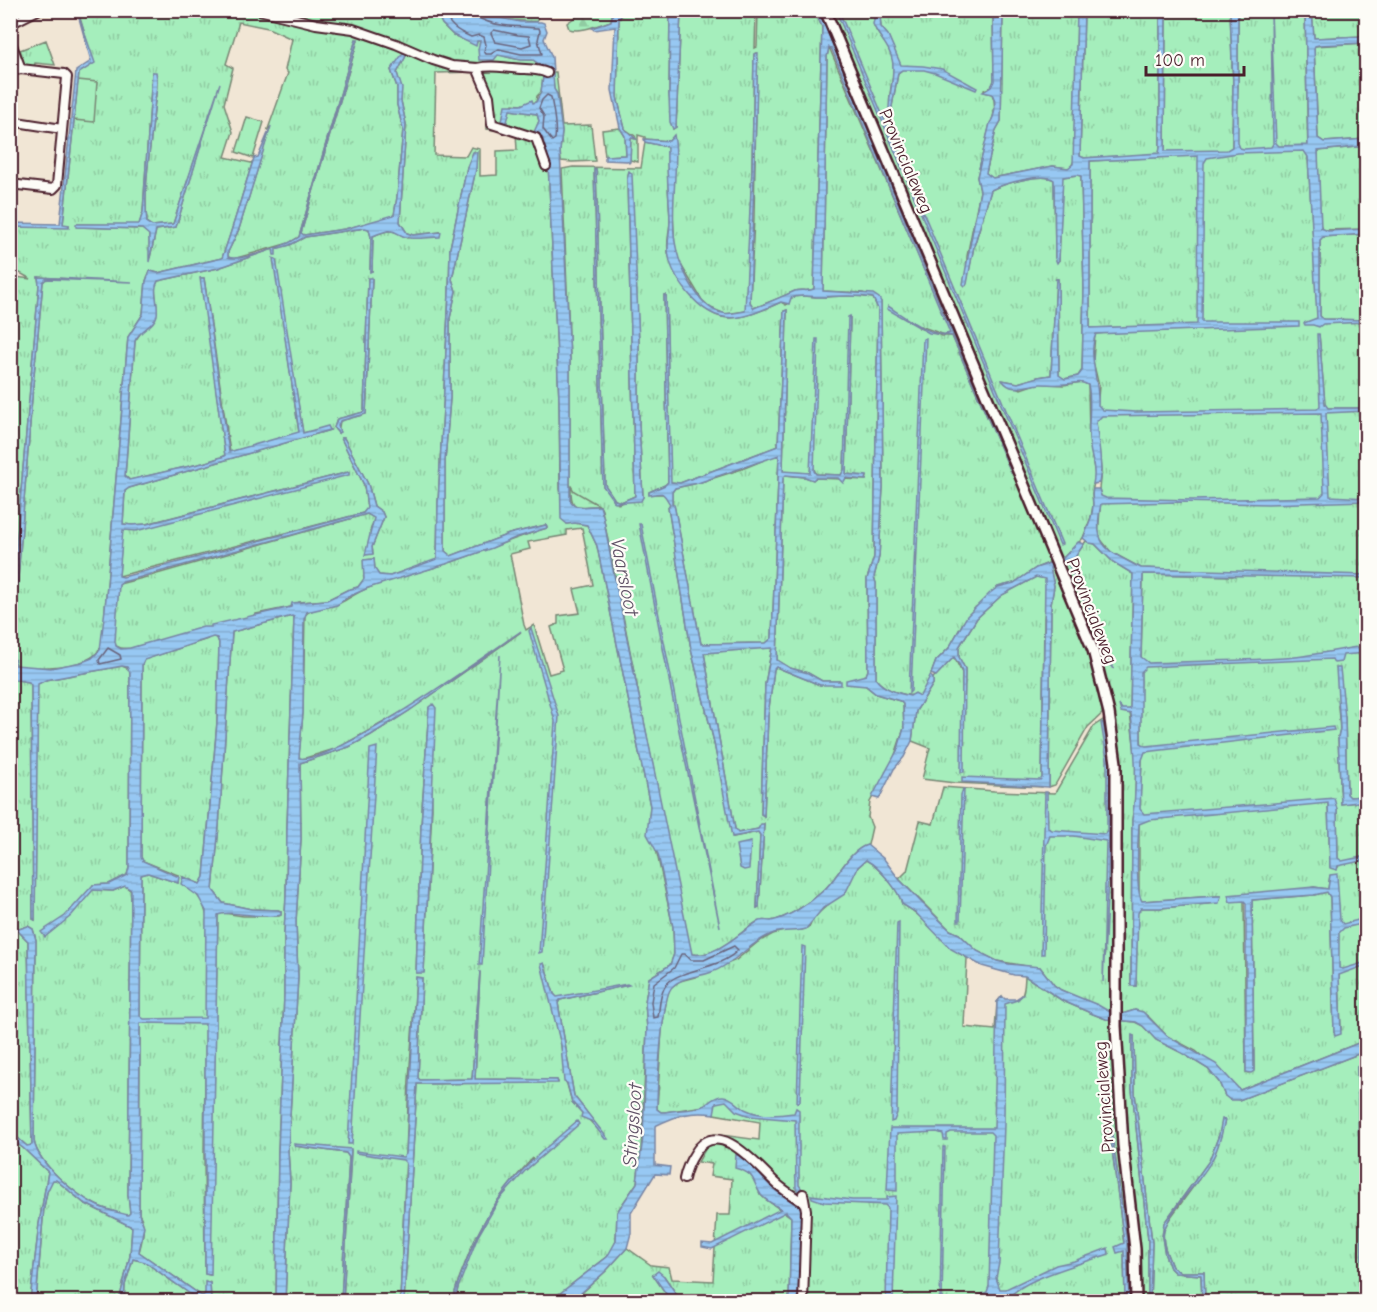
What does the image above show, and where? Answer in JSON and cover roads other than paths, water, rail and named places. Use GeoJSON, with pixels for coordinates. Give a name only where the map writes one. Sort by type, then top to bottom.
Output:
{"type":"FeatureCollection","features":[{"type":"Feature","properties":{"kind":"main road","name":"Provincialeweg"},"geometry":{"type":"LineString","coordinates":[[825,10],[1092,650],[1109,713],[1116,763],[1116,1026],[1123,1145],[1135,1249],[1136,1302]]}},
{"type":"Feature","properties":{"kind":"street"},"geometry":{"type":"LineString","coordinates":[[10,24],[38,10]]}},
{"type":"Feature","properties":{"kind":"street"},"geometry":{"type":"LineString","coordinates":[[259,10],[316,24],[353,29],[452,66],[477,68],[502,66],[547,73]]}},
{"type":"Feature","properties":{"kind":"street"},"geometry":{"type":"LineString","coordinates":[[10,40],[21,69]]}},
{"type":"Feature","properties":{"kind":"street"},"geometry":{"type":"LineString","coordinates":[[477,68],[489,96],[492,124],[536,138],[546,166]]}},
{"type":"Feature","properties":{"kind":"street"},"geometry":{"type":"LineString","coordinates":[[10,71],[21,69],[64,74],[67,77],[57,185],[53,189],[10,184]]}},
{"type":"Feature","properties":{"kind":"street"},"geometry":{"type":"LineString","coordinates":[[10,122],[62,129]]}},
{"type":"Feature","properties":{"kind":"street"},"geometry":{"type":"LineString","coordinates":[[684,1179],[686,1168],[701,1144],[713,1138],[718,1139],[743,1152],[777,1184],[804,1203]]}},
{"type":"Feature","properties":{"kind":"street"},"geometry":{"type":"LineString","coordinates":[[803,1194],[806,1210],[803,1302]]}},
{"type":"Feature","properties":{"kind":"water"},"geometry":{"type":"Polygon","coordinates":[[[77,11],[95,63],[79,73],[63,224],[69,225],[69,228],[11,227],[11,223],[60,224],[76,71],[91,61],[77,11]]]}},
{"type":"Feature","properties":{"kind":"water"},"geometry":{"type":"Polygon","coordinates":[[[436,11],[476,11],[520,22],[541,22],[544,23],[547,31],[544,39],[552,57],[554,89],[557,94],[562,132],[560,151],[570,359],[570,500],[579,506],[600,506],[604,520],[692,954],[718,949],[759,921],[778,919],[798,909],[823,891],[854,853],[867,845],[884,859],[899,879],[950,930],[959,934],[977,951],[997,961],[1040,967],[1061,990],[1110,1012],[1122,1014],[1135,1010],[1143,1012],[1167,1036],[1216,1064],[1240,1090],[1366,1040],[1366,1051],[1239,1100],[1230,1100],[1208,1069],[1156,1040],[1136,1022],[1106,1019],[1093,1014],[1063,1001],[1025,976],[982,966],[951,949],[915,912],[902,904],[888,879],[866,860],[858,867],[845,894],[823,908],[806,929],[774,933],[758,941],[720,968],[678,982],[670,990],[667,998],[660,1048],[657,1109],[665,1112],[694,1109],[723,1096],[744,1109],[764,1115],[794,1113],[796,1108],[799,1110],[799,1185],[802,1189],[800,1193],[796,1189],[795,1120],[750,1116],[736,1111],[726,1101],[716,1103],[714,1114],[690,1114],[663,1122],[655,1126],[655,1165],[670,1167],[669,1175],[655,1174],[631,1213],[631,1233],[627,1248],[606,1271],[572,1301],[550,1301],[607,1257],[616,1241],[617,1212],[637,1183],[643,1137],[647,1029],[645,1002],[649,978],[670,965],[674,954],[673,927],[658,854],[647,834],[650,806],[597,546],[587,525],[567,524],[561,519],[559,399],[548,162],[543,139],[539,133],[534,132],[539,121],[537,114],[510,110],[507,122],[502,121],[505,105],[521,105],[532,100],[533,103],[536,102],[541,92],[543,77],[548,74],[545,68],[533,60],[498,55],[494,60],[479,60],[480,41],[477,41],[476,46],[453,35],[442,24],[436,11]]]}},
{"type":"Feature","properties":{"kind":"water"},"geometry":{"type":"Polygon","coordinates":[[[613,11],[623,11],[619,20],[617,97],[625,129],[636,139],[631,138],[629,163],[605,160],[605,156],[626,155],[625,136],[620,128],[612,90],[615,27],[594,30],[592,28],[611,21],[613,11]]]}},
{"type":"Feature","properties":{"kind":"water"},"geometry":{"type":"Polygon","coordinates":[[[670,11],[681,11],[676,127],[673,129],[670,122],[669,95],[670,11]]]}},
{"type":"Feature","properties":{"kind":"water"},"geometry":{"type":"Polygon","coordinates":[[[815,11],[819,11],[1012,474],[952,336],[929,333],[887,309],[888,306],[927,330],[936,333],[950,333],[829,47],[823,291],[873,294],[881,302],[883,487],[879,557],[874,577],[876,583],[876,679],[896,692],[910,696],[915,693],[920,696],[930,676],[933,678],[933,684],[916,711],[912,741],[879,799],[872,797],[898,749],[904,728],[903,704],[876,694],[866,686],[846,684],[846,680],[866,675],[868,670],[867,579],[874,557],[878,309],[873,298],[855,296],[795,297],[791,298],[789,304],[781,302],[755,313],[732,318],[721,317],[699,305],[679,280],[669,257],[667,147],[645,142],[644,139],[669,141],[674,135],[676,156],[674,235],[676,249],[686,276],[700,298],[714,310],[728,314],[745,311],[752,169],[754,54],[758,53],[750,302],[754,308],[795,291],[814,289],[822,27],[815,11]]]}},
{"type":"Feature","properties":{"kind":"water"},"geometry":{"type":"Polygon","coordinates":[[[836,11],[839,11],[1062,544],[1060,545],[836,11]]]}},
{"type":"Feature","properties":{"kind":"water"},"geometry":{"type":"Polygon","coordinates":[[[876,11],[881,11],[881,27],[888,35],[901,65],[942,69],[977,88],[976,90],[924,70],[902,70],[898,73],[889,113],[893,64],[891,54],[873,24],[876,11]]]}},
{"type":"Feature","properties":{"kind":"water"},"geometry":{"type":"Polygon","coordinates":[[[993,11],[1003,11],[1001,121],[996,130],[986,173],[993,178],[1053,166],[1068,168],[1073,164],[1077,11],[1084,11],[1080,156],[1084,158],[1159,153],[1160,11],[1166,11],[1165,151],[1227,150],[1232,147],[1233,85],[1230,11],[1238,11],[1238,143],[1240,148],[1244,149],[1271,147],[1273,144],[1271,11],[1276,143],[1279,146],[1308,145],[1305,11],[1312,11],[1314,38],[1366,36],[1366,43],[1319,45],[1314,48],[1318,138],[1324,142],[1366,139],[1366,146],[1318,151],[1321,228],[1328,231],[1366,229],[1366,234],[1323,237],[1320,240],[1320,316],[1323,319],[1366,320],[1366,322],[1323,324],[1319,327],[1304,323],[1317,318],[1308,157],[1304,151],[1238,153],[1207,158],[1204,163],[1202,322],[1299,322],[1299,326],[1096,334],[1093,359],[1098,405],[1103,410],[1136,412],[1317,409],[1320,406],[1317,334],[1319,334],[1325,404],[1328,408],[1366,408],[1366,411],[1326,413],[1330,496],[1366,498],[1366,501],[1268,504],[1178,502],[1101,504],[1099,530],[1104,545],[1141,568],[1366,575],[1366,578],[1143,574],[1141,657],[1149,663],[1284,658],[1366,646],[1366,653],[1343,655],[1341,662],[1334,663],[1332,659],[1146,667],[1141,672],[1141,743],[1146,746],[1333,727],[1334,730],[1145,752],[1142,760],[1140,809],[1144,814],[1334,798],[1337,809],[1338,858],[1342,861],[1366,856],[1366,860],[1338,866],[1337,870],[1330,868],[1328,803],[1149,820],[1139,824],[1138,876],[1142,901],[1221,896],[1219,903],[1141,908],[1138,913],[1136,986],[1131,986],[1132,820],[1135,754],[1131,714],[1121,712],[1119,705],[1122,709],[1130,709],[1133,574],[1113,562],[1095,544],[1083,538],[1092,513],[1093,489],[1099,489],[1101,496],[1106,498],[1193,500],[1320,497],[1324,493],[1321,413],[1102,416],[1096,422],[1101,470],[1099,483],[1093,484],[1094,472],[1089,443],[1088,385],[1079,382],[1035,384],[1015,388],[1002,380],[1018,383],[1051,375],[1056,279],[1058,279],[1059,375],[1065,379],[1078,376],[1082,371],[1084,288],[1081,176],[1063,177],[1057,263],[1055,258],[1054,180],[1041,177],[1032,178],[991,190],[974,246],[967,284],[965,286],[963,284],[980,191],[977,177],[995,109],[992,94],[983,92],[991,87],[994,81],[993,11]],[[1198,156],[1090,161],[1090,328],[1197,324],[1198,156]]]}},
{"type":"Feature","properties":{"kind":"water"},"geometry":{"type":"Polygon","coordinates":[[[356,39],[358,39],[301,233],[304,235],[345,229],[394,215],[403,129],[397,105],[397,87],[391,70],[403,53],[407,54],[397,73],[402,88],[401,101],[406,124],[400,222],[407,233],[413,235],[441,232],[440,237],[410,238],[392,231],[373,236],[372,271],[370,272],[371,237],[369,229],[365,228],[305,237],[276,249],[276,255],[273,249],[218,268],[158,281],[156,285],[157,315],[135,341],[125,476],[129,480],[225,456],[200,278],[204,278],[229,452],[299,432],[273,258],[276,259],[303,433],[328,426],[330,430],[129,488],[125,491],[123,524],[147,524],[349,472],[349,475],[136,531],[123,530],[119,576],[123,577],[363,513],[367,508],[364,485],[341,438],[344,438],[368,484],[374,506],[382,512],[384,517],[372,547],[373,554],[365,555],[374,518],[367,514],[123,582],[119,585],[116,646],[121,649],[130,648],[203,627],[291,607],[292,603],[327,600],[358,587],[364,579],[363,560],[374,559],[375,569],[379,575],[390,576],[437,559],[450,248],[467,167],[473,152],[477,152],[476,169],[452,279],[456,291],[450,318],[450,398],[445,461],[445,551],[451,556],[509,534],[546,525],[547,528],[446,564],[368,588],[337,605],[307,612],[304,619],[303,713],[299,758],[317,756],[375,728],[521,631],[409,711],[371,735],[349,747],[300,763],[301,839],[296,922],[298,977],[288,1150],[290,1182],[285,1301],[276,1302],[278,1152],[294,617],[232,632],[213,890],[223,903],[251,909],[278,910],[281,911],[281,915],[224,913],[218,915],[211,1275],[205,1274],[205,1024],[140,1023],[139,1214],[144,1226],[139,1252],[202,1296],[205,1294],[205,1282],[210,1283],[211,1301],[200,1301],[145,1262],[133,1259],[125,1285],[124,1301],[119,1301],[130,1256],[132,1227],[84,1203],[53,1180],[47,1192],[44,1207],[36,1301],[30,1301],[48,1172],[11,1139],[11,1132],[27,1146],[32,1145],[28,941],[18,931],[11,931],[11,927],[19,929],[28,926],[33,929],[36,940],[34,1141],[37,1150],[42,1159],[68,1186],[87,1200],[107,1210],[128,1215],[130,1213],[128,1195],[131,890],[125,886],[113,891],[93,890],[71,916],[45,937],[41,932],[65,916],[93,885],[109,884],[127,875],[129,868],[130,673],[127,667],[46,680],[38,684],[35,920],[33,919],[31,685],[29,682],[11,679],[11,606],[38,277],[132,282],[46,279],[43,282],[13,643],[15,665],[51,668],[82,662],[92,658],[100,650],[128,337],[143,314],[146,281],[150,271],[158,273],[222,258],[254,158],[258,157],[271,126],[228,257],[243,257],[264,252],[299,237],[356,39]],[[213,637],[144,660],[142,665],[141,857],[143,861],[179,877],[178,883],[148,873],[141,875],[140,1016],[144,1019],[205,1018],[206,911],[198,896],[181,884],[183,877],[200,884],[204,877],[217,722],[219,643],[217,638],[213,637]]]}},
{"type":"Feature","properties":{"kind":"water"},"geometry":{"type":"Polygon","coordinates":[[[152,72],[156,72],[157,87],[148,166],[146,209],[147,223],[152,226],[173,224],[220,83],[176,227],[156,230],[149,262],[149,235],[142,229],[76,227],[76,224],[139,224],[143,212],[152,72]]]}},
{"type":"Feature","properties":{"kind":"water"},"geometry":{"type":"Polygon","coordinates":[[[594,169],[596,169],[605,485],[615,500],[621,502],[635,496],[627,179],[629,171],[632,174],[639,342],[639,425],[643,497],[641,501],[615,503],[603,486],[594,169]]]}},
{"type":"Feature","properties":{"kind":"water"},"geometry":{"type":"Polygon","coordinates":[[[368,278],[372,278],[366,414],[340,421],[338,426],[340,432],[338,433],[334,428],[337,419],[364,412],[368,278]]]}},
{"type":"Feature","properties":{"kind":"water"},"geometry":{"type":"Polygon","coordinates":[[[664,295],[666,295],[671,482],[680,483],[778,446],[784,311],[787,310],[783,471],[810,473],[816,339],[818,339],[814,471],[816,474],[841,475],[844,470],[848,317],[850,316],[846,474],[867,476],[866,480],[846,478],[843,483],[838,478],[815,478],[813,480],[786,475],[783,478],[777,660],[822,681],[841,681],[841,685],[820,685],[776,667],[774,669],[768,716],[764,816],[761,814],[765,684],[772,648],[704,653],[735,829],[738,833],[758,829],[761,824],[764,824],[759,907],[757,908],[760,835],[758,832],[732,837],[713,738],[691,649],[668,507],[670,504],[662,494],[649,495],[649,492],[668,482],[664,295]],[[779,455],[698,483],[675,488],[672,492],[672,504],[674,504],[701,644],[766,643],[772,638],[779,455]]]}},
{"type":"Feature","properties":{"kind":"water"},"geometry":{"type":"Polygon","coordinates":[[[926,338],[911,691],[909,693],[923,339],[926,338]]]}},
{"type":"Feature","properties":{"kind":"water"},"geometry":{"type":"Polygon","coordinates":[[[639,524],[641,524],[720,927],[678,726],[639,524]]]}},
{"type":"Feature","properties":{"kind":"water"},"geometry":{"type":"Polygon","coordinates":[[[1078,542],[1084,544],[1071,563],[1114,669],[1068,563],[1061,563],[1050,568],[1054,586],[1051,604],[1049,787],[962,782],[962,777],[1040,780],[1042,778],[1045,579],[1036,577],[1002,595],[977,618],[959,647],[959,657],[965,669],[964,772],[961,772],[962,673],[954,657],[936,676],[931,674],[936,661],[949,648],[967,616],[990,593],[998,587],[1014,583],[1036,568],[1063,558],[1078,542]]]}},
{"type":"Feature","properties":{"kind":"water"},"geometry":{"type":"Polygon","coordinates":[[[531,628],[559,716],[542,952],[539,953],[555,721],[529,631],[531,628]]]}},
{"type":"Feature","properties":{"kind":"water"},"geometry":{"type":"Polygon","coordinates":[[[500,655],[482,965],[479,965],[500,655]]]}},
{"type":"Feature","properties":{"kind":"water"},"geometry":{"type":"Polygon","coordinates":[[[1336,668],[1340,668],[1345,717],[1347,794],[1350,797],[1366,796],[1366,801],[1341,804],[1336,668]]]}},
{"type":"Feature","properties":{"kind":"water"},"geometry":{"type":"Polygon","coordinates":[[[433,704],[436,708],[424,973],[416,973],[421,826],[429,707],[433,704]]]}},
{"type":"Feature","properties":{"kind":"water"},"geometry":{"type":"Polygon","coordinates":[[[1103,722],[1110,761],[1103,982],[1106,841],[1074,836],[1050,836],[1046,846],[1044,954],[1041,954],[1045,792],[1047,792],[1048,828],[1105,834],[1107,831],[1107,760],[1101,723],[1103,722]]]}},
{"type":"Feature","properties":{"kind":"water"},"geometry":{"type":"Polygon","coordinates":[[[377,747],[352,1144],[348,1144],[370,749],[377,747]]]}},
{"type":"Feature","properties":{"kind":"water"},"geometry":{"type":"Polygon","coordinates":[[[963,789],[960,921],[958,921],[961,795],[963,789]]]}},
{"type":"Feature","properties":{"kind":"water"},"geometry":{"type":"Polygon","coordinates":[[[751,842],[749,869],[744,870],[740,868],[736,845],[751,842]]]}},
{"type":"Feature","properties":{"kind":"water"},"geometry":{"type":"Polygon","coordinates":[[[1337,874],[1340,920],[1343,924],[1366,918],[1366,923],[1344,928],[1339,933],[1339,968],[1343,969],[1366,962],[1366,965],[1339,975],[1341,1034],[1335,1036],[1334,1032],[1330,897],[1327,892],[1252,900],[1254,1071],[1246,1072],[1246,903],[1244,901],[1230,902],[1228,895],[1314,887],[1328,889],[1330,875],[1337,874]]]}},
{"type":"Feature","properties":{"kind":"water"},"geometry":{"type":"Polygon","coordinates":[[[899,922],[897,1113],[894,1121],[891,1122],[897,923],[899,922]]]}},
{"type":"Feature","properties":{"kind":"water"},"geometry":{"type":"Polygon","coordinates":[[[802,946],[805,947],[800,1101],[797,1103],[802,946]]]}},
{"type":"Feature","properties":{"kind":"water"},"geometry":{"type":"Polygon","coordinates":[[[544,963],[557,997],[629,985],[560,1000],[558,1003],[574,1096],[608,1139],[605,1139],[591,1121],[581,1117],[582,1113],[572,1102],[567,1083],[564,1082],[561,1045],[541,964],[544,963]]]}},
{"type":"Feature","properties":{"kind":"water"},"geometry":{"type":"Polygon","coordinates":[[[480,971],[475,1079],[557,1080],[558,1083],[417,1084],[404,1301],[400,1301],[406,1163],[403,1160],[356,1153],[356,1151],[403,1157],[406,1154],[416,977],[422,978],[418,1078],[420,1080],[472,1079],[480,971]]]}},
{"type":"Feature","properties":{"kind":"water"},"geometry":{"type":"Polygon","coordinates":[[[1024,994],[1017,1000],[1005,1004],[1004,1124],[999,1263],[996,1278],[1000,1289],[1006,1289],[1056,1265],[1108,1248],[1109,1254],[1037,1279],[1013,1293],[1007,1301],[967,1301],[987,1292],[989,1286],[993,1135],[990,1132],[951,1132],[947,1134],[947,1140],[944,1140],[943,1134],[937,1132],[897,1134],[897,1191],[887,1190],[890,1128],[994,1128],[997,1002],[1002,996],[1005,999],[1016,999],[1024,994]]]}},
{"type":"Feature","properties":{"kind":"water"},"geometry":{"type":"Polygon","coordinates":[[[1132,1035],[1134,1036],[1135,1093],[1152,1243],[1150,1301],[1148,1301],[1148,1240],[1132,1089],[1132,1035]]]}},
{"type":"Feature","properties":{"kind":"water"},"geometry":{"type":"Polygon","coordinates":[[[1103,1051],[1106,1051],[1109,1113],[1127,1242],[1129,1301],[1125,1301],[1124,1251],[1117,1253],[1115,1247],[1124,1243],[1104,1086],[1103,1051]]]}},
{"type":"Feature","properties":{"kind":"water"},"geometry":{"type":"Polygon","coordinates":[[[1359,1065],[1366,1302],[1363,1301],[1357,1067],[1359,1065]]]}},
{"type":"Feature","properties":{"kind":"water"},"geometry":{"type":"Polygon","coordinates":[[[1222,1119],[1225,1120],[1214,1155],[1173,1213],[1163,1235],[1165,1249],[1172,1267],[1180,1272],[1204,1272],[1205,1301],[1202,1301],[1201,1275],[1175,1273],[1170,1268],[1165,1255],[1162,1237],[1164,1223],[1209,1161],[1219,1135],[1222,1119]]]}},
{"type":"Feature","properties":{"kind":"water"},"geometry":{"type":"Polygon","coordinates":[[[577,1121],[579,1124],[525,1171],[499,1200],[478,1236],[455,1301],[453,1301],[458,1282],[476,1239],[498,1200],[541,1152],[577,1121]]]}},
{"type":"Feature","properties":{"kind":"water"},"geometry":{"type":"Polygon","coordinates":[[[294,1144],[351,1149],[343,1301],[341,1301],[349,1157],[346,1153],[295,1146],[294,1144]]]}},
{"type":"Feature","properties":{"kind":"water"},"geometry":{"type":"Polygon","coordinates":[[[943,1147],[945,1147],[942,1301],[940,1302],[943,1147]]]}},
{"type":"Feature","properties":{"kind":"water"},"geometry":{"type":"Polygon","coordinates":[[[736,1154],[751,1165],[773,1189],[801,1208],[799,1301],[789,1301],[791,1217],[786,1212],[712,1249],[702,1247],[702,1243],[712,1244],[781,1209],[761,1195],[750,1175],[735,1168],[736,1154]]]}},
{"type":"Feature","properties":{"kind":"water"},"geometry":{"type":"Polygon","coordinates":[[[811,1195],[852,1200],[887,1200],[887,1197],[896,1196],[893,1301],[886,1301],[888,1208],[885,1205],[824,1202],[812,1198],[811,1195]]]}},
{"type":"Feature","properties":{"kind":"water"},"geometry":{"type":"Polygon","coordinates":[[[658,1271],[681,1301],[671,1301],[653,1275],[658,1271]]]}},
{"type":"Feature","properties":{"kind":"water label","name":"Vaarsloot"},"geometry":{"type":"Point","coordinates":[625,577]}},
{"type":"Feature","properties":{"kind":"water label","name":"Stingsloot"},"geometry":{"type":"Point","coordinates":[632,1125]}}]}
